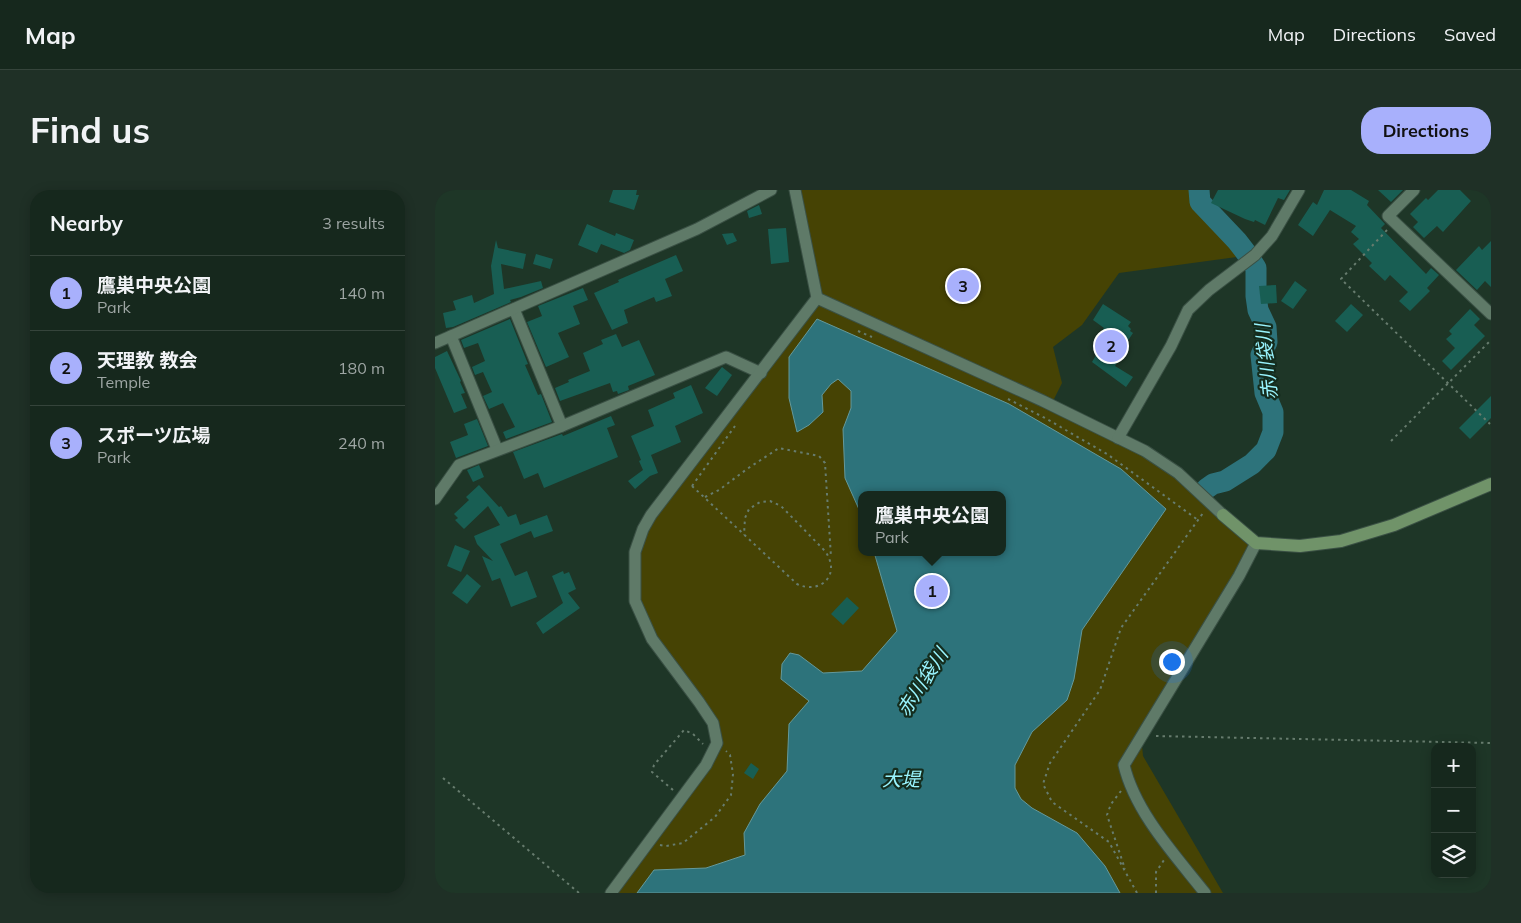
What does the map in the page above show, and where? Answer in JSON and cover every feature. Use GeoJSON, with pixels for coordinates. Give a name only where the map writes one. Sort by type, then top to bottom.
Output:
{"type":"FeatureCollection","features":[{"type":"Feature","properties":{"kind":"street"},"geometry":{"type":"LineString","coordinates":[[435,343],[697,229],[771,190]]}},
{"type":"Feature","properties":{"kind":"street"},"geometry":{"type":"LineString","coordinates":[[611,893],[683,798],[706,765],[714,748],[713,723],[652,639],[635,601],[635,552],[643,529],[651,515],[817,298],[795,190]]}},
{"type":"Feature","properties":{"kind":"street"},"geometry":{"type":"LineString","coordinates":[[1118,438],[1171,346],[1188,310],[1209,290],[1255,255],[1272,236],[1299,190]]}},
{"type":"Feature","properties":{"kind":"street"},"geometry":{"type":"LineString","coordinates":[[1414,190],[1388,216],[1491,314]]}},
{"type":"Feature","properties":{"kind":"street"},"geometry":{"type":"LineString","coordinates":[[817,298],[1043,401],[1145,452],[1178,473],[1256,543],[1300,546],[1341,541],[1394,525],[1491,484]]}},
{"type":"Feature","properties":{"kind":"street"},"geometry":{"type":"LineString","coordinates":[[513,309],[562,426]]}},
{"type":"Feature","properties":{"kind":"street"},"geometry":{"type":"LineString","coordinates":[[451,336],[497,449]]}},
{"type":"Feature","properties":{"kind":"street"},"geometry":{"type":"LineString","coordinates":[[435,499],[459,464],[562,426],[726,357],[761,373]]}},
{"type":"Feature","properties":{"kind":"street"},"geometry":{"type":"LineString","coordinates":[[1205,893],[1170,849],[1140,805],[1128,783],[1123,765],[1239,576],[1256,543]]}},
{"type":"Feature","properties":{"kind":"path"},"geometry":{"type":"LineString","coordinates":[[1395,222],[1341,279],[1490,424]]}},
{"type":"Feature","properties":{"kind":"path"},"geometry":{"type":"LineString","coordinates":[[858,330],[875,338]]}},
{"type":"Feature","properties":{"kind":"path"},"geometry":{"type":"LineString","coordinates":[[1391,441],[1491,340]]}},
{"type":"Feature","properties":{"kind":"path"},"geometry":{"type":"LineString","coordinates":[[1001,395],[1107,454],[1198,520]]}},
{"type":"Feature","properties":{"kind":"path"},"geometry":{"type":"LineString","coordinates":[[692,486],[738,422]]}},
{"type":"Feature","properties":{"kind":"path"},"geometry":{"type":"LineString","coordinates":[[681,476],[797,584],[805,588],[817,586],[828,580],[832,570],[825,463],[819,456],[779,448],[719,490],[704,497]]}},
{"type":"Feature","properties":{"kind":"path"},"geometry":{"type":"LineString","coordinates":[[744,535],[745,518],[749,509],[760,502],[770,501],[781,506],[831,559]]}},
{"type":"Feature","properties":{"kind":"path"},"geometry":{"type":"LineString","coordinates":[[1137,893],[1109,842],[1053,802],[1043,784],[1050,762],[1100,690],[1121,628],[1210,503]]}},
{"type":"Feature","properties":{"kind":"path"},"geometry":{"type":"LineString","coordinates":[[649,842],[666,846],[683,843],[715,817],[731,795],[733,774],[730,755],[684,730],[654,765],[652,772],[683,798]]}},
{"type":"Feature","properties":{"kind":"path"},"geometry":{"type":"LineString","coordinates":[[1141,735],[1491,743]]}},
{"type":"Feature","properties":{"kind":"path"},"geometry":{"type":"LineString","coordinates":[[443,778],[579,893]]}},
{"type":"Feature","properties":{"kind":"path"},"geometry":{"type":"LineString","coordinates":[[1126,874],[1107,816],[1111,804],[1128,783]]}},
{"type":"Feature","properties":{"kind":"path"},"geometry":{"type":"LineString","coordinates":[[1156,893],[1156,872],[1170,849]]}},
{"type":"Feature","properties":{"kind":"shaded area"},"geometry":{"type":"Polygon","coordinates":[[[795,190],[1195,190],[1196,199],[1206,217],[1244,256],[1119,273],[1082,325],[1053,347],[1062,383],[1051,405],[1145,451],[1256,543],[1141,735],[1143,756],[1223,893],[611,893],[717,743],[713,723],[682,678],[635,601],[643,529],[817,298],[795,190]]]}},
{"type":"Feature","properties":{"kind":"water","name":"大堤"},"geometry":{"type":"Polygon","coordinates":[[[817,319],[1009,404],[1121,469],[1166,509],[1082,630],[1074,679],[1067,700],[1032,732],[1015,765],[1015,788],[1021,799],[1032,808],[1077,833],[1105,866],[1120,893],[637,893],[654,870],[706,868],[745,855],[744,833],[760,804],[787,771],[789,724],[809,701],[781,679],[782,664],[790,653],[799,655],[823,673],[862,671],[897,631],[875,556],[1006,556],[1006,491],[858,491],[858,507],[845,478],[843,429],[851,408],[851,391],[838,379],[831,384],[822,395],[823,412],[809,425],[797,432],[789,398],[789,357],[817,319]]]}},
{"type":"Feature","properties":{"kind":"building"},"geometry":{"type":"Polygon","coordinates":[[[613,190],[637,190],[636,195],[639,195],[634,210],[609,202],[613,190]]]}},
{"type":"Feature","properties":{"kind":"building"},"geometry":{"type":"Polygon","coordinates":[[[1218,190],[1290,190],[1284,200],[1278,198],[1265,225],[1255,220],[1254,222],[1245,219],[1211,203],[1218,190]]]}},
{"type":"Feature","properties":{"kind":"building"},"geometry":{"type":"Polygon","coordinates":[[[1324,190],[1351,190],[1369,201],[1367,205],[1385,224],[1381,228],[1426,274],[1431,268],[1439,275],[1427,288],[1430,291],[1410,311],[1399,301],[1408,292],[1390,275],[1385,281],[1369,266],[1372,263],[1353,244],[1359,239],[1351,232],[1356,226],[1330,210],[1313,236],[1298,225],[1313,202],[1317,205],[1324,190]]]}},
{"type":"Feature","properties":{"kind":"building"},"geometry":{"type":"Polygon","coordinates":[[[1378,190],[1403,190],[1391,202],[1378,190]]]}},
{"type":"Feature","properties":{"kind":"building"},"geometry":{"type":"Polygon","coordinates":[[[1438,190],[1460,190],[1471,201],[1443,232],[1437,226],[1424,238],[1413,227],[1418,222],[1410,214],[1426,198],[1428,200],[1438,190]]]}},
{"type":"Feature","properties":{"kind":"building"},"geometry":{"type":"Polygon","coordinates":[[[759,205],[762,214],[749,218],[747,211],[759,205]]]}},
{"type":"Feature","properties":{"kind":"building"},"geometry":{"type":"Polygon","coordinates":[[[587,224],[615,236],[616,233],[634,240],[630,250],[624,253],[601,244],[597,253],[578,245],[587,224]]]}},
{"type":"Feature","properties":{"kind":"building"},"geometry":{"type":"Polygon","coordinates":[[[786,228],[789,262],[771,264],[768,229],[786,228]]]}},
{"type":"Feature","properties":{"kind":"building"},"geometry":{"type":"Polygon","coordinates":[[[733,233],[737,241],[727,245],[722,234],[733,233]]]}},
{"type":"Feature","properties":{"kind":"building"},"geometry":{"type":"Polygon","coordinates":[[[496,240],[498,248],[526,254],[523,269],[501,264],[504,289],[541,281],[543,288],[510,300],[511,302],[453,327],[446,328],[443,313],[456,310],[453,301],[472,295],[474,303],[494,294],[491,266],[496,240]]]}},
{"type":"Feature","properties":{"kind":"building"},"geometry":{"type":"Polygon","coordinates":[[[1491,241],[1491,287],[1485,281],[1477,290],[1456,270],[1479,246],[1482,250],[1491,241]]]}},
{"type":"Feature","properties":{"kind":"building"},"geometry":{"type":"Polygon","coordinates":[[[536,254],[553,259],[550,269],[533,264],[536,254]]]}},
{"type":"Feature","properties":{"kind":"building"},"geometry":{"type":"Polygon","coordinates":[[[676,255],[683,271],[665,279],[672,296],[656,302],[654,297],[624,310],[628,323],[612,330],[594,293],[619,282],[618,280],[676,255]]]}},
{"type":"Feature","properties":{"kind":"building"},"geometry":{"type":"Polygon","coordinates":[[[1295,281],[1307,290],[1293,309],[1281,301],[1295,281]]]}},
{"type":"Feature","properties":{"kind":"building"},"geometry":{"type":"Polygon","coordinates":[[[1276,285],[1277,303],[1261,304],[1259,286],[1276,285]]]}},
{"type":"Feature","properties":{"kind":"building"},"geometry":{"type":"Polygon","coordinates":[[[583,288],[588,300],[573,306],[580,324],[558,333],[569,357],[546,367],[527,322],[542,316],[538,306],[583,288]]]}},
{"type":"Feature","properties":{"kind":"building"},"geometry":{"type":"Polygon","coordinates":[[[1103,304],[1131,322],[1128,326],[1133,333],[1123,348],[1125,350],[1115,366],[1133,377],[1126,387],[1092,362],[1105,340],[1099,336],[1104,328],[1093,320],[1103,304]]]}},
{"type":"Feature","properties":{"kind":"building"},"geometry":{"type":"Polygon","coordinates":[[[1351,304],[1363,315],[1347,332],[1335,321],[1351,304]]]}},
{"type":"Feature","properties":{"kind":"building"},"geometry":{"type":"Polygon","coordinates":[[[1470,309],[1480,319],[1474,325],[1485,336],[1451,370],[1442,361],[1455,348],[1446,339],[1452,334],[1449,331],[1470,309]]]}},
{"type":"Feature","properties":{"kind":"building"},"geometry":{"type":"Polygon","coordinates":[[[510,319],[528,364],[525,365],[538,395],[541,394],[552,422],[506,439],[503,432],[515,427],[503,403],[489,409],[483,396],[492,392],[483,372],[475,375],[472,367],[485,361],[478,343],[464,348],[461,340],[510,319]]]}},
{"type":"Feature","properties":{"kind":"building"},"geometry":{"type":"Polygon","coordinates":[[[616,334],[622,347],[639,340],[655,375],[628,386],[629,390],[618,394],[617,391],[613,392],[610,383],[560,401],[555,388],[569,382],[568,380],[590,371],[583,353],[603,344],[601,340],[616,334]]]}},
{"type":"Feature","properties":{"kind":"building"},"geometry":{"type":"Polygon","coordinates":[[[447,351],[461,381],[465,393],[461,394],[467,408],[454,413],[435,368],[435,357],[447,351]]]}},
{"type":"Feature","properties":{"kind":"building"},"geometry":{"type":"Polygon","coordinates":[[[722,367],[732,375],[717,396],[705,388],[722,367]]]}},
{"type":"Feature","properties":{"kind":"building"},"geometry":{"type":"Polygon","coordinates":[[[691,385],[703,413],[675,426],[681,442],[651,455],[658,473],[650,476],[635,489],[628,481],[643,470],[631,436],[654,426],[648,410],[675,398],[673,393],[691,385]]]}},
{"type":"Feature","properties":{"kind":"building"},"geometry":{"type":"Polygon","coordinates":[[[1491,396],[1491,418],[1470,439],[1459,428],[1491,396]]]}},
{"type":"Feature","properties":{"kind":"building"},"geometry":{"type":"Polygon","coordinates":[[[611,416],[615,425],[607,428],[618,457],[544,488],[538,473],[524,479],[513,452],[562,434],[563,436],[611,416]]]}},
{"type":"Feature","properties":{"kind":"building"},"geometry":{"type":"Polygon","coordinates":[[[477,419],[488,446],[456,458],[450,442],[468,435],[464,424],[477,419]]]}},
{"type":"Feature","properties":{"kind":"building"},"geometry":{"type":"Polygon","coordinates":[[[479,465],[484,477],[473,482],[467,470],[479,465]]]}},
{"type":"Feature","properties":{"kind":"building"},"geometry":{"type":"Polygon","coordinates":[[[479,485],[499,507],[501,506],[508,517],[516,514],[520,525],[547,515],[553,531],[534,538],[531,531],[500,544],[515,576],[527,571],[537,597],[511,607],[500,578],[492,581],[482,556],[493,561],[477,544],[474,536],[500,525],[488,506],[464,529],[455,520],[458,518],[454,514],[469,500],[466,497],[479,485]]]}},
{"type":"Feature","properties":{"kind":"building"},"geometry":{"type":"Polygon","coordinates":[[[455,545],[470,551],[461,572],[447,566],[455,545]]]}},
{"type":"Feature","properties":{"kind":"building"},"geometry":{"type":"Polygon","coordinates":[[[563,571],[564,574],[569,572],[576,589],[568,593],[580,608],[543,634],[536,623],[563,603],[552,576],[563,571]]]}},
{"type":"Feature","properties":{"kind":"building"},"geometry":{"type":"Polygon","coordinates":[[[467,574],[481,586],[467,604],[452,593],[467,574]]]}},
{"type":"Feature","properties":{"kind":"building"},"geometry":{"type":"Polygon","coordinates":[[[847,597],[859,608],[843,625],[831,614],[847,597]]]}},
{"type":"Feature","properties":{"kind":"building"},"geometry":{"type":"Polygon","coordinates":[[[751,763],[759,769],[753,779],[744,773],[751,763]]]}},
{"type":"Feature","properties":{"kind":"waterway","name":"赤川袋川"},"geometry":{"type":"LineString","coordinates":[[1199,190],[1200,202],[1237,241],[1256,268],[1258,310],[1266,327],[1267,342],[1261,355],[1265,393],[1273,412],[1273,432],[1266,450],[1252,464],[1225,481],[1213,484],[1206,489]]}},
{"type":"Feature","properties":{"kind":"place","name":"スポーツ広場"},"geometry":{"type":"Point","coordinates":[963,286]}},
{"type":"Feature","properties":{"kind":"place","name":"天理教 教会"},"geometry":{"type":"Point","coordinates":[1111,346]}},
{"type":"Feature","properties":{"kind":"place","name":"鷹巣中央公園"},"geometry":{"type":"Point","coordinates":[932,591]}}]}
